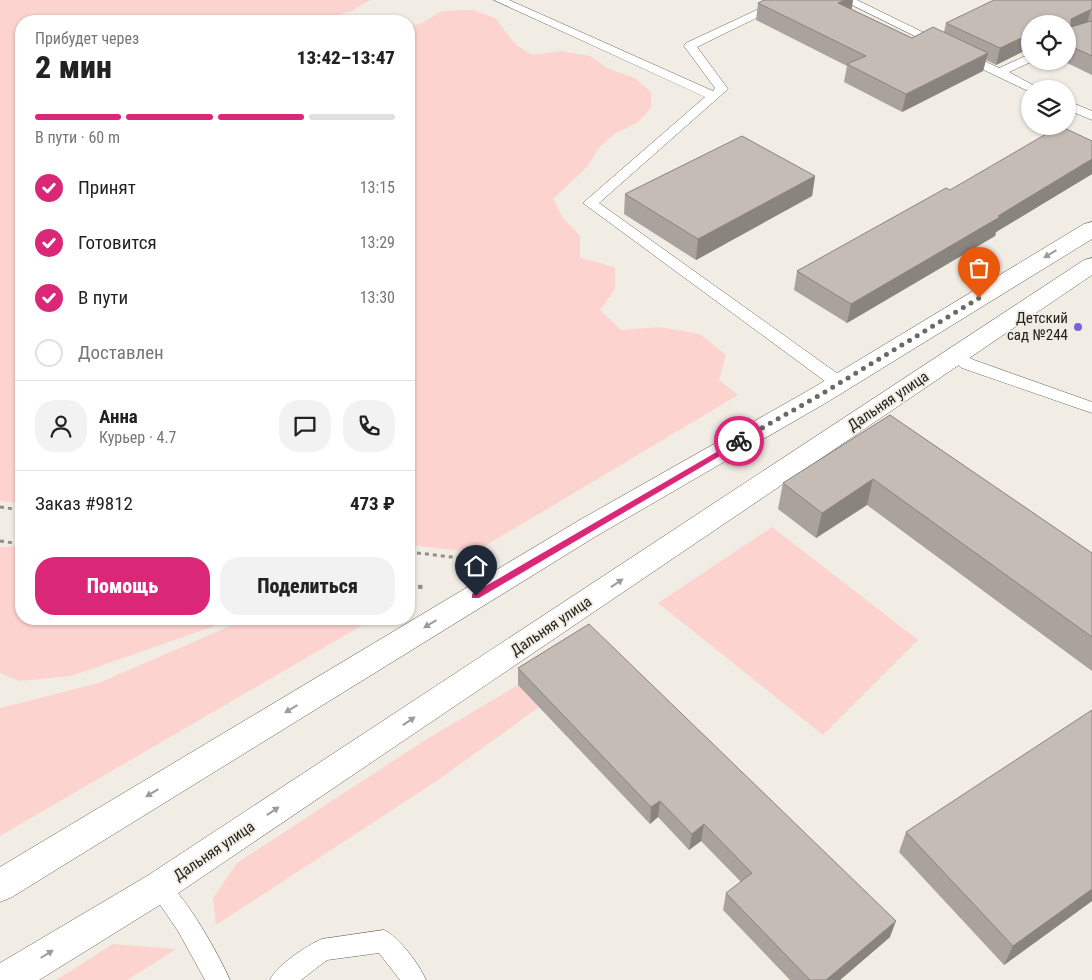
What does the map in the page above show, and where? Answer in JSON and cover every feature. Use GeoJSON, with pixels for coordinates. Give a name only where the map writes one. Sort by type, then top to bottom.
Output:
{"type":"FeatureCollection","features":[{"type":"Feature","properties":{"kind":"main road"},"geometry":{"type":"LineString","coordinates":[[0,886],[492,586],[838,383],[1092,229]]}},
{"type":"Feature","properties":{"kind":"main road","name":"Дальняя улица"},"geometry":{"type":"LineString","coordinates":[[6,980],[159,887],[1092,265]]}},
{"type":"Feature","properties":{"kind":"lane"},"geometry":{"type":"LineString","coordinates":[[500,0],[714,96]]}},
{"type":"Feature","properties":{"kind":"lane"},"geometry":{"type":"LineString","coordinates":[[787,0],[690,46],[722,89],[590,203],[838,383]]}},
{"type":"Feature","properties":{"kind":"lane"},"geometry":{"type":"LineString","coordinates":[[848,0],[1021,83]]}},
{"type":"Feature","properties":{"kind":"lane"},"geometry":{"type":"LineString","coordinates":[[999,72],[1021,62]]}},
{"type":"Feature","properties":{"kind":"lane"},"geometry":{"type":"LineString","coordinates":[[1076,109],[1092,116]]}},
{"type":"Feature","properties":{"kind":"lane"},"geometry":{"type":"LineString","coordinates":[[955,356],[968,364],[1092,408]]}},
{"type":"Feature","properties":{"kind":"lane"},"geometry":{"type":"LineString","coordinates":[[159,887],[186,923],[218,980]]}},
{"type":"Feature","properties":{"kind":"lane"},"geometry":{"type":"LineString","coordinates":[[282,980],[322,950],[384,941],[414,980]]}},
{"type":"Feature","properties":{"kind":"path"},"geometry":{"type":"LineString","coordinates":[[0,508],[15,509]]}},
{"type":"Feature","properties":{"kind":"path"},"geometry":{"type":"LineString","coordinates":[[0,542],[15,543]]}},
{"type":"Feature","properties":{"kind":"path"},"geometry":{"type":"LineString","coordinates":[[415,553],[476,560]]}},
{"type":"Feature","properties":{"kind":"shaded area"},"geometry":{"type":"Polygon","coordinates":[[[0,0],[370,0],[352,11],[338,15],[15,15],[15,502],[0,501],[0,0]]]}},
{"type":"Feature","properties":{"kind":"shaded area"},"geometry":{"type":"Polygon","coordinates":[[[472,10],[495,18],[515,44],[532,55],[561,51],[590,56],[609,69],[635,78],[651,92],[651,108],[637,123],[614,134],[598,149],[587,167],[553,199],[563,218],[580,236],[580,258],[615,267],[615,289],[600,310],[621,330],[659,327],[700,334],[726,355],[719,380],[738,395],[475,552],[415,546],[415,25],[422,23],[442,11],[472,10]]]}},
{"type":"Feature","properties":{"kind":"shaded area"},"geometry":{"type":"Polygon","coordinates":[[[772,527],[918,640],[823,735],[658,603],[772,527]]]}},
{"type":"Feature","properties":{"kind":"shaded area"},"geometry":{"type":"Polygon","coordinates":[[[15,546],[15,625],[216,625],[71,676],[19,681],[0,673],[0,547],[15,546]]]}},
{"type":"Feature","properties":{"kind":"shaded area"},"geometry":{"type":"Polygon","coordinates":[[[232,625],[363,625],[0,836],[0,708],[99,683],[232,625]]]}},
{"type":"Feature","properties":{"kind":"shaded area"},"geometry":{"type":"Polygon","coordinates":[[[518,685],[539,707],[438,780],[216,925],[213,898],[237,863],[422,742],[518,685]]]}},
{"type":"Feature","properties":{"kind":"shaded area"},"geometry":{"type":"Polygon","coordinates":[[[113,944],[176,949],[127,980],[56,980],[113,944]]]}},
{"type":"Feature","properties":{"kind":"building"},"geometry":{"type":"Polygon","coordinates":[[[764,0],[845,0],[838,3],[912,38],[933,27],[988,53],[906,94],[847,64],[866,56],[758,3],[764,0]]]}},
{"type":"Feature","properties":{"kind":"building"},"geometry":{"type":"Polygon","coordinates":[[[994,0],[1092,0],[1092,9],[1076,17],[1076,15],[1021,15],[1021,38],[1000,48],[946,23],[994,0]]]}},
{"type":"Feature","properties":{"kind":"building"},"geometry":{"type":"Polygon","coordinates":[[[1092,21],[1092,56],[1076,49],[1076,26],[1092,21]]]}},
{"type":"Feature","properties":{"kind":"building"},"geometry":{"type":"Polygon","coordinates":[[[1076,134],[1092,141],[1092,159],[998,216],[1000,217],[851,304],[797,271],[946,188],[950,190],[1045,135],[1076,134]]]}},
{"type":"Feature","properties":{"kind":"building"},"geometry":{"type":"Polygon","coordinates":[[[742,136],[815,176],[698,239],[625,194],[742,136]]]}},
{"type":"Feature","properties":{"kind":"building"},"geometry":{"type":"Polygon","coordinates":[[[890,415],[1092,553],[1092,637],[873,479],[822,513],[783,483],[890,415]]]}},
{"type":"Feature","properties":{"kind":"building"},"geometry":{"type":"Polygon","coordinates":[[[589,624],[896,921],[826,980],[810,980],[726,893],[752,873],[704,824],[692,834],[660,801],[651,807],[518,668],[589,624]]]}},
{"type":"Feature","properties":{"kind":"building"},"geometry":{"type":"Polygon","coordinates":[[[1092,710],[1092,889],[1013,946],[906,832],[1092,710]]]}},
{"type":"Feature","properties":{"kind":"way so far"},"geometry":{"type":"LineString","coordinates":[[739,441],[820,395],[979,298]]}},
{"type":"Feature","properties":{"kind":"place","name":"Детский сад №244"},"geometry":{"type":"Point","coordinates":[1078,327]}},
{"type":"Feature","properties":{"kind":"route"},"geometry":{"type":"LineString","coordinates":[[476,596],[588,528],[739,441]]}}]}
